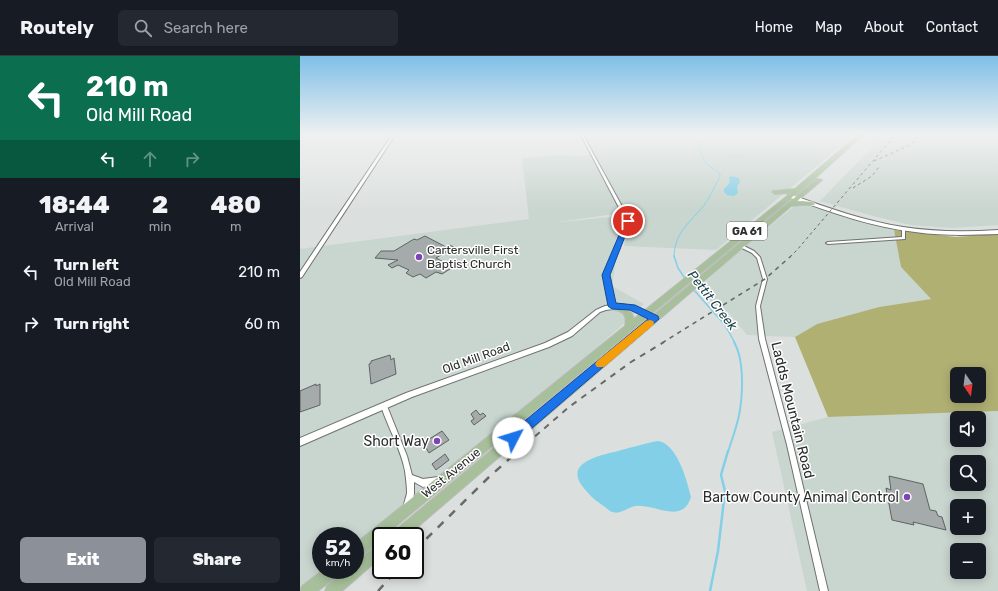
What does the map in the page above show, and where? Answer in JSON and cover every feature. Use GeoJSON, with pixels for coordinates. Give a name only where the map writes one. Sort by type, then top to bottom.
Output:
{"type":"FeatureCollection","features":[{"type":"Feature","properties":{"kind":"main road","name":"West Avenue"},"geometry":{"type":"LineString","coordinates":[[408,527],[789,206],[798,189],[832,160]]}},
{"type":"Feature","properties":{"kind":"main road"},"geometry":{"type":"LineString","coordinates":[[830,170],[841,160]]}},
{"type":"Feature","properties":{"kind":"main road","name":"West Avenue"},"geometry":{"type":"LineString","coordinates":[[364,545],[782,203],[805,192],[822,177]]}},
{"type":"Feature","properties":{"kind":"main road"},"geometry":{"type":"LineString","coordinates":[[782,203],[781,197],[775,192],[788,192],[798,189]]}},
{"type":"Feature","properties":{"kind":"main road"},"geometry":{"type":"LineString","coordinates":[[805,192],[806,198],[814,205]]}},
{"type":"Feature","properties":{"kind":"main road"},"geometry":{"type":"LineString","coordinates":[[793,198],[860,220],[903,229],[946,234],[998,232]]}},
{"type":"Feature","properties":{"kind":"main road"},"geometry":{"type":"LineString","coordinates":[[789,206],[802,203],[814,205]]}},
{"type":"Feature","properties":{"kind":"main road"},"geometry":{"type":"LineString","coordinates":[[612,306],[625,309],[629,314],[629,328]]}},
{"type":"Feature","properties":{"kind":"main road"},"geometry":{"type":"LineString","coordinates":[[332,591],[372,557]]}},
{"type":"Feature","properties":{"kind":"main road"},"geometry":{"type":"LineString","coordinates":[[307,591],[322,579]]}},
{"type":"Feature","properties":{"kind":"street"},"geometry":{"type":"LineString","coordinates":[[300,276],[377,160]]}},
{"type":"Feature","properties":{"kind":"street"},"geometry":{"type":"LineString","coordinates":[[595,160],[628,221],[606,275],[612,306]]}},
{"type":"Feature","properties":{"kind":"street"},"geometry":{"type":"LineString","coordinates":[[828,243],[904,238],[903,229]]}},
{"type":"Feature","properties":{"kind":"street","name":"Ladds Mountain Road"},"geometry":{"type":"LineString","coordinates":[[741,246],[753,252],[759,258],[765,279],[758,306],[762,339],[790,445],[824,591]]}},
{"type":"Feature","properties":{"kind":"street","name":"Old Mill Road"},"geometry":{"type":"LineString","coordinates":[[300,442],[438,384],[547,345],[570,334],[598,311],[612,306],[632,307],[655,319]]}},
{"type":"Feature","properties":{"kind":"street"},"geometry":{"type":"LineString","coordinates":[[384,406],[410,476],[410,497],[404,512]]}},
{"type":"Feature","properties":{"kind":"street"},"geometry":{"type":"LineString","coordinates":[[410,476],[423,482],[442,480]]}},
{"type":"Feature","properties":{"kind":"shaded area"},"geometry":{"type":"Polygon","coordinates":[[[522,160],[824,160],[716,250],[624,246],[628,214],[614,214],[552,223],[610,217],[619,218],[618,246],[612,286],[644,304],[590,353],[375,527],[372,527],[372,529],[364,536],[364,527],[312,527],[312,577],[300,587],[300,249],[529,219],[522,160]]]}},
{"type":"Feature","properties":{"kind":"shaded area"},"geometry":{"type":"Polygon","coordinates":[[[860,160],[998,160],[998,225],[952,228],[911,225],[820,201],[860,160]]]}},
{"type":"Feature","properties":{"kind":"shaded area"},"geometry":{"type":"Polygon","coordinates":[[[796,205],[806,205],[863,223],[894,230],[901,267],[931,299],[879,307],[817,324],[795,337],[747,335],[729,313],[696,291],[734,255],[796,205]]]}},
{"type":"Feature","properties":{"kind":"shaded area"},"geometry":{"type":"Polygon","coordinates":[[[894,230],[956,237],[998,234],[998,411],[950,411],[950,413],[828,417],[795,337],[817,324],[879,307],[931,299],[901,267],[894,230]]]}},
{"type":"Feature","properties":{"kind":"shaded area"},"geometry":{"type":"Polygon","coordinates":[[[986,411],[998,411],[998,591],[807,591],[772,432],[828,417],[950,413],[950,447],[986,447],[986,411]]]}},
{"type":"Feature","properties":{"kind":"water"},"geometry":{"type":"Polygon","coordinates":[[[729,177],[739,178],[740,182],[737,186],[738,193],[734,196],[727,195],[724,192],[724,189],[728,185],[730,179],[729,177]]]}},
{"type":"Feature","properties":{"kind":"water"},"geometry":{"type":"Polygon","coordinates":[[[657,441],[664,443],[670,448],[680,463],[684,473],[691,497],[687,505],[681,510],[675,512],[644,506],[636,506],[621,512],[612,512],[591,496],[583,487],[578,478],[578,471],[587,461],[603,455],[657,441]]]}},
{"type":"Feature","properties":{"kind":"building","name":"Cartersville First Baptist Church"},"geometry":{"type":"Polygon","coordinates":[[[425,236],[446,247],[449,245],[454,247],[436,258],[453,267],[442,274],[436,272],[426,278],[420,274],[413,277],[406,273],[409,270],[398,265],[392,268],[388,265],[398,260],[375,258],[381,251],[394,251],[414,239],[417,240],[425,236]]]}},
{"type":"Feature","properties":{"kind":"building"},"geometry":{"type":"Polygon","coordinates":[[[390,355],[391,360],[394,358],[396,374],[371,384],[369,364],[371,361],[390,355]]]}},
{"type":"Feature","properties":{"kind":"building"},"geometry":{"type":"Polygon","coordinates":[[[316,384],[316,386],[320,384],[320,405],[300,412],[300,391],[316,384]]]}},
{"type":"Feature","properties":{"kind":"building"},"geometry":{"type":"Polygon","coordinates":[[[476,410],[480,415],[483,413],[486,416],[474,425],[471,421],[474,419],[471,414],[476,410]]]}},
{"type":"Feature","properties":{"kind":"building","name":"Short Way"},"geometry":{"type":"Polygon","coordinates":[[[442,431],[449,440],[429,453],[423,443],[442,431]]]}},
{"type":"Feature","properties":{"kind":"building"},"geometry":{"type":"Polygon","coordinates":[[[445,454],[449,460],[436,470],[432,464],[445,454]]]}},
{"type":"Feature","properties":{"kind":"building","name":"Bartow County Animal Control"},"geometry":{"type":"Polygon","coordinates":[[[889,476],[923,484],[930,510],[936,511],[938,516],[942,517],[946,530],[913,522],[914,525],[892,520],[886,488],[891,490],[889,476]]]}},
{"type":"Feature","properties":{"kind":"waterway","name":"Pettit Creek"},"geometry":{"type":"LineString","coordinates":[[674,256],[675,248],[680,234],[705,204],[720,177],[720,174],[709,166],[704,160]]}},
{"type":"Feature","properties":{"kind":"waterway","name":"Pettit Creek"},"geometry":{"type":"LineString","coordinates":[[674,256],[678,268],[686,280]]}},
{"type":"Feature","properties":{"kind":"waterway","name":"Pettit Creek"},"geometry":{"type":"LineString","coordinates":[[693,289],[725,325],[735,343]]}},
{"type":"Feature","properties":{"kind":"waterway","name":"Pettit Creek"},"geometry":{"type":"LineString","coordinates":[[728,452],[738,421],[742,393],[740,357],[734,342]]}},
{"type":"Feature","properties":{"kind":"waterway","name":"Pettit Creek"},"geometry":{"type":"LineString","coordinates":[[710,591],[718,551],[725,491],[721,475],[728,451]]}},
{"type":"Feature","properties":{"kind":"railway"},"geometry":{"type":"LineString","coordinates":[[791,256],[874,160]]}},
{"type":"Feature","properties":{"kind":"railway"},"geometry":{"type":"LineString","coordinates":[[853,188],[872,176],[879,167]]}},
{"type":"Feature","properties":{"kind":"railway"},"geometry":{"type":"LineString","coordinates":[[662,343],[765,279],[791,256]]}},
{"type":"Feature","properties":{"kind":"railway"},"geometry":{"type":"LineString","coordinates":[[517,452],[569,407],[631,362],[664,342]]}},
{"type":"Feature","properties":{"kind":"railway"},"geometry":{"type":"LineString","coordinates":[[424,541],[488,478],[518,451]]}},
{"type":"Feature","properties":{"kind":"railway"},"geometry":{"type":"LineString","coordinates":[[378,591],[389,579]]}},
{"type":"Feature","properties":{"kind":"slow traffic"},"geometry":{"type":"LineString","coordinates":[[600,364],[650,323]]}},
{"type":"Feature","properties":{"kind":"place","name":"Cartersville First Baptist Church"},"geometry":{"type":"Point","coordinates":[419,257]}},
{"type":"Feature","properties":{"kind":"place","name":"Short Way"},"geometry":{"type":"Point","coordinates":[437,441]}},
{"type":"Feature","properties":{"kind":"place","name":"Bartow County Animal Control"},"geometry":{"type":"Point","coordinates":[907,497]}},
{"type":"Feature","properties":{"kind":"route"},"geometry":{"type":"LineString","coordinates":[[513,438],[655,319],[632,307],[612,306],[606,275],[628,221]]}}]}
